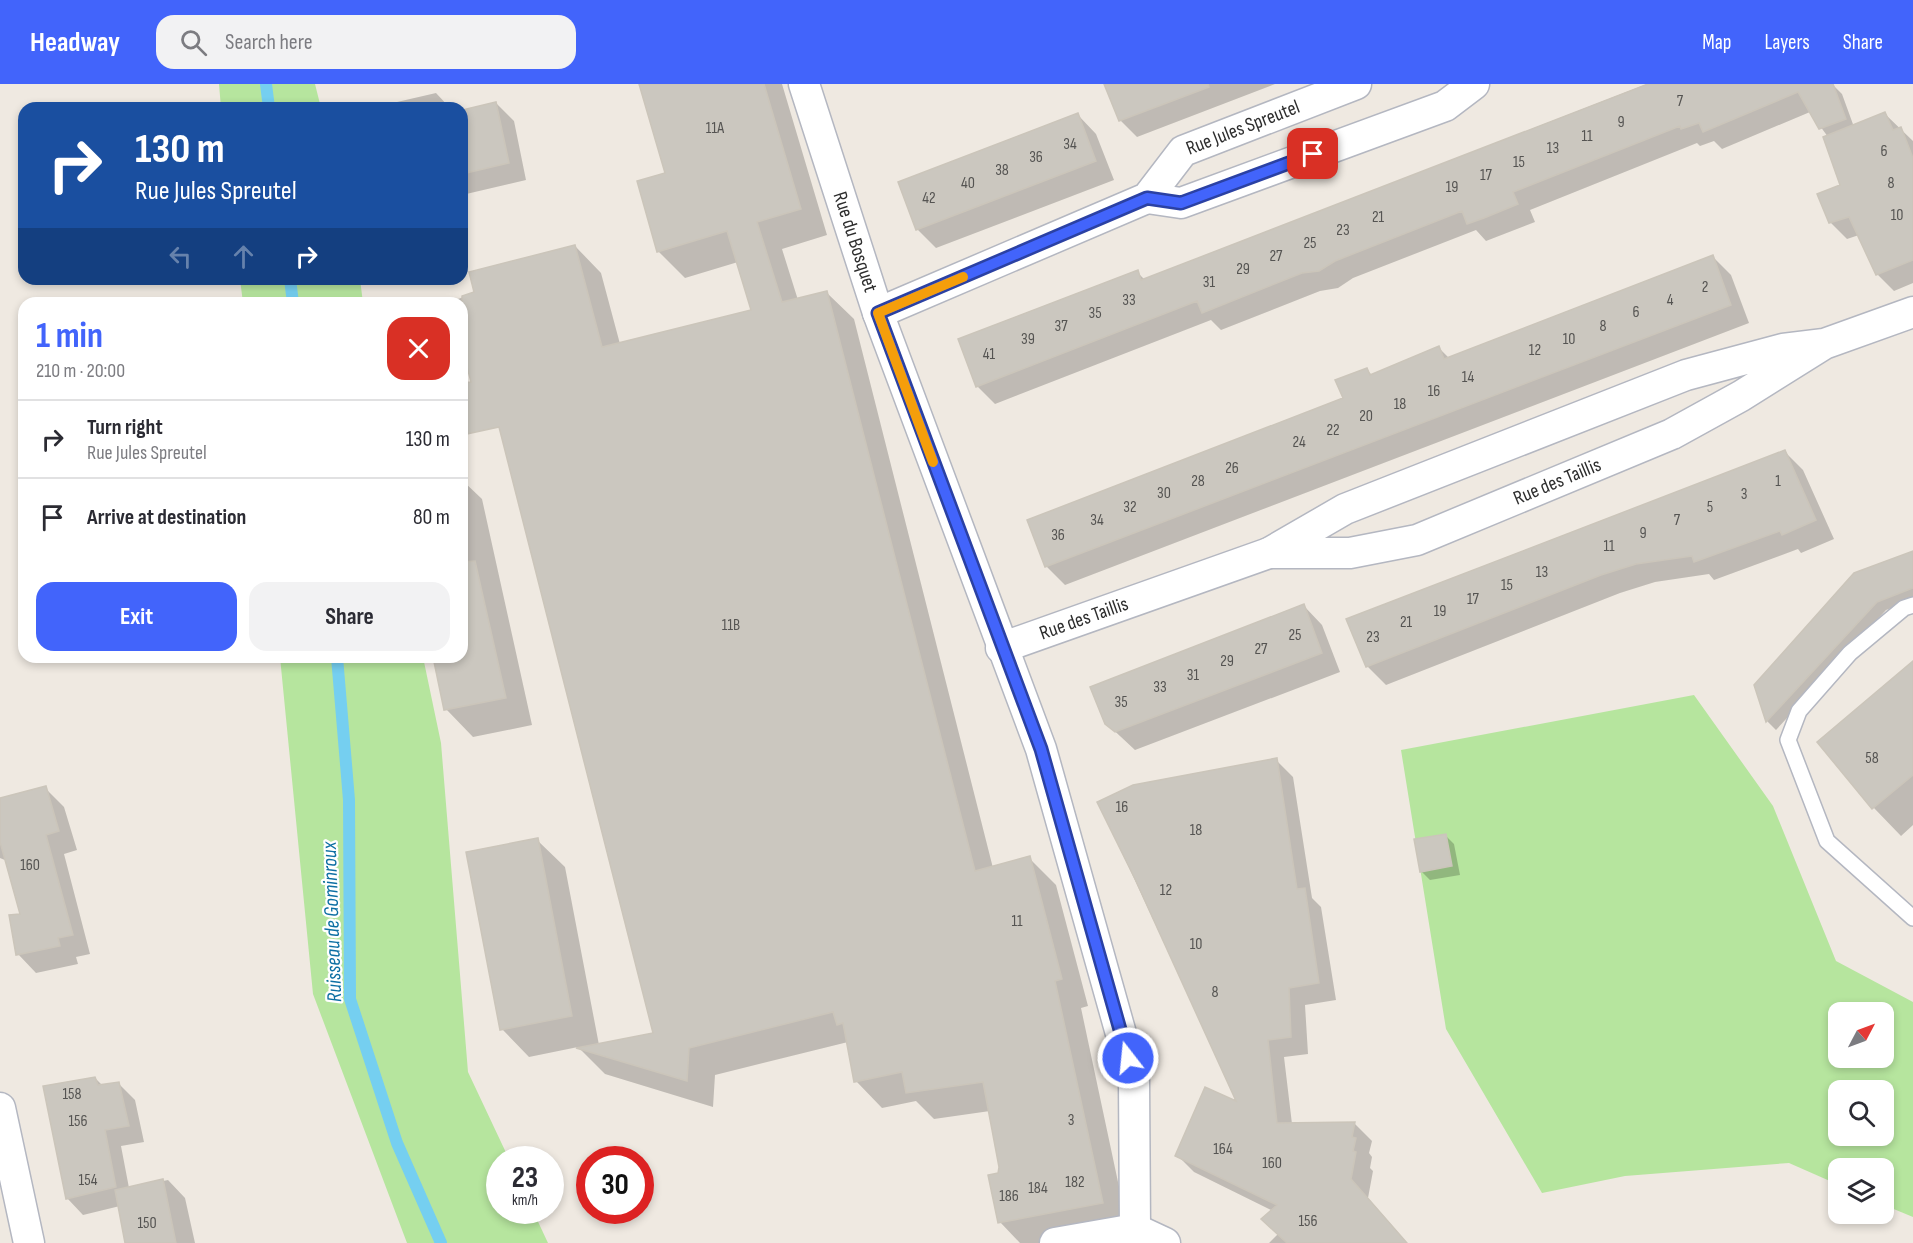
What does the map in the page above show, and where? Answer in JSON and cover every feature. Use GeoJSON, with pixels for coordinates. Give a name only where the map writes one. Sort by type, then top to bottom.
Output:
{"type":"FeatureCollection","features":[{"type":"Feature","properties":{"kind":"street","name":"Rue du Bosquet"},"geometry":{"type":"LineString","coordinates":[[804,84],[878,313],[1001,648],[1041,749],[1134,1080],[1134,1229]]}},
{"type":"Feature","properties":{"kind":"street","name":"Rue Jules Spreutel"},"geometry":{"type":"LineString","coordinates":[[878,313],[1147,198],[1183,151],[1356,84]]}},
{"type":"Feature","properties":{"kind":"street"},"geometry":{"type":"LineString","coordinates":[[1147,198],[1181,203],[1446,106],[1474,84]]}},
{"type":"Feature","properties":{"kind":"street","name":"Rue des Taillis"},"geometry":{"type":"LineString","coordinates":[[1269,553],[1350,554],[1417,540],[1672,434],[1741,396],[1824,344],[1913,312]]}},
{"type":"Feature","properties":{"kind":"street","name":"Rue des Taillis"},"geometry":{"type":"LineString","coordinates":[[1001,648],[1269,553],[1345,509],[1686,375],[1783,349],[1824,344]]}},
{"type":"Feature","properties":{"kind":"street"},"geometry":{"type":"LineString","coordinates":[[0,1108],[29,1243]]}},
{"type":"Feature","properties":{"kind":"street"},"geometry":{"type":"LineString","coordinates":[[1055,1243],[1134,1229],[1165,1243]]}},
{"type":"Feature","properties":{"kind":"lane"},"geometry":{"type":"LineString","coordinates":[[1913,605],[1904,608],[1850,653],[1799,711],[1788,740],[1827,841],[1913,918]]}},
{"type":"Feature","properties":{"kind":"green space"},"geometry":{"type":"Polygon","coordinates":[[[219,84],[315,84],[320,102],[220,102],[219,84]]]}},
{"type":"Feature","properties":{"kind":"green space"},"geometry":{"type":"Polygon","coordinates":[[[241,285],[361,285],[362,297],[242,297],[241,285]]]}},
{"type":"Feature","properties":{"kind":"green space"},"geometry":{"type":"Polygon","coordinates":[[[281,663],[424,663],[441,743],[468,1072],[503,1146],[486,1146],[486,1224],[539,1224],[548,1243],[407,1243],[313,994],[281,663]]]}},
{"type":"Feature","properties":{"kind":"green space"},"geometry":{"type":"Polygon","coordinates":[[[1694,695],[1773,806],[1836,961],[1913,1002],[1913,1217],[1894,1209],[1894,1158],[1828,1158],[1828,1180],[1789,1163],[1625,1176],[1542,1193],[1446,1029],[1401,750],[1694,695]]]}},
{"type":"Feature","properties":{"kind":"building"},"geometry":{"type":"Polygon","coordinates":[[[639,84],[764,84],[801,209],[757,222],[782,302],[827,291],[975,871],[1030,856],[1062,979],[1055,981],[1103,1203],[998,1223],[988,1175],[998,1173],[999,1167],[983,1082],[906,1093],[902,1072],[854,1082],[843,1023],[837,1025],[833,1012],[689,1048],[687,1081],[576,1048],[653,1033],[499,427],[468,434],[468,382],[471,382],[468,370],[468,297],[462,296],[474,292],[469,272],[575,245],[602,347],[751,310],[727,231],[657,252],[637,181],[665,173],[639,84]]]}},
{"type":"Feature","properties":{"kind":"building"},"geometry":{"type":"Polygon","coordinates":[[[1104,84],[1208,84],[1209,87],[1119,121],[1104,84]]]}},
{"type":"Feature","properties":{"kind":"building"},"geometry":{"type":"Polygon","coordinates":[[[1648,84],[1833,84],[1846,119],[1819,129],[1798,92],[1703,132],[1699,123],[1681,129],[1680,126],[1513,192],[1518,204],[1484,218],[1467,224],[1462,211],[1335,261],[1319,271],[1302,273],[1202,313],[1197,301],[976,387],[958,339],[1138,270],[1141,280],[1648,84]]]}},
{"type":"Feature","properties":{"kind":"building"},"geometry":{"type":"Polygon","coordinates":[[[496,102],[509,163],[468,173],[468,109],[496,102]]]}},
{"type":"Feature","properties":{"kind":"building"},"geometry":{"type":"Polygon","coordinates":[[[1885,112],[1893,130],[1901,127],[1913,158],[1913,260],[1876,275],[1849,217],[1829,223],[1817,194],[1840,185],[1823,137],[1885,112]]]}},
{"type":"Feature","properties":{"kind":"building"},"geometry":{"type":"Polygon","coordinates":[[[1078,113],[1096,161],[916,230],[898,182],[1078,113]]]}},
{"type":"Feature","properties":{"kind":"building"},"geometry":{"type":"Polygon","coordinates":[[[1713,255],[1731,305],[1045,567],[1027,520],[1343,398],[1335,380],[1367,368],[1370,375],[1439,346],[1444,359],[1713,255]]]}},
{"type":"Feature","properties":{"kind":"building"},"geometry":{"type":"Polygon","coordinates":[[[1785,450],[1816,520],[1782,535],[1780,531],[1694,562],[1692,556],[1636,564],[1601,575],[1366,667],[1346,619],[1785,450]]]}},
{"type":"Feature","properties":{"kind":"building"},"geometry":{"type":"Polygon","coordinates":[[[1913,551],[1913,588],[1877,602],[1766,722],[1754,685],[1854,573],[1913,551]]]}},
{"type":"Feature","properties":{"kind":"building"},"geometry":{"type":"Polygon","coordinates":[[[475,561],[506,698],[444,710],[434,663],[468,663],[468,562],[475,561]]]}},
{"type":"Feature","properties":{"kind":"building"},"geometry":{"type":"Polygon","coordinates":[[[1304,604],[1322,653],[1115,732],[1105,724],[1090,687],[1304,604]]]}},
{"type":"Feature","properties":{"kind":"building"},"geometry":{"type":"Polygon","coordinates":[[[1913,661],[1913,775],[1872,809],[1817,742],[1913,661]]]}},
{"type":"Feature","properties":{"kind":"building"},"geometry":{"type":"Polygon","coordinates":[[[1277,758],[1297,889],[1305,888],[1319,983],[1289,988],[1291,1037],[1268,1040],[1277,1123],[1355,1122],[1352,1137],[1356,1138],[1353,1151],[1356,1152],[1351,1179],[1407,1243],[1287,1243],[1261,1219],[1277,1205],[1175,1156],[1205,1087],[1236,1101],[1135,879],[1097,802],[1133,785],[1277,758]]]}},
{"type":"Feature","properties":{"kind":"building"},"geometry":{"type":"Polygon","coordinates":[[[46,786],[59,831],[46,835],[73,935],[58,938],[60,946],[16,955],[9,915],[20,914],[0,842],[0,798],[46,786]]]}},
{"type":"Feature","properties":{"kind":"building"},"geometry":{"type":"Polygon","coordinates":[[[1446,834],[1452,866],[1420,872],[1414,839],[1446,834]]]}},
{"type":"Feature","properties":{"kind":"building"},"geometry":{"type":"Polygon","coordinates":[[[538,838],[572,1016],[500,1030],[466,852],[538,838]]]}},
{"type":"Feature","properties":{"kind":"building"},"geometry":{"type":"Polygon","coordinates":[[[95,1077],[98,1085],[119,1082],[129,1126],[105,1130],[116,1187],[66,1199],[43,1086],[95,1077]]]}},
{"type":"Feature","properties":{"kind":"building"},"geometry":{"type":"Polygon","coordinates":[[[163,1179],[176,1243],[125,1243],[115,1190],[163,1179]]]}},
{"type":"Feature","properties":{"kind":"waterway","name":"Ruisseau de Gominroux"},"geometry":{"type":"LineString","coordinates":[[266,84],[268,102]]}},
{"type":"Feature","properties":{"kind":"waterway","name":"Ruisseau de Gominroux"},"geometry":{"type":"LineString","coordinates":[[291,285],[292,297]]}},
{"type":"Feature","properties":{"kind":"waterway","name":"Ruisseau de Gominroux"},"geometry":{"type":"LineString","coordinates":[[338,663],[349,800],[350,999],[397,1143],[441,1243]]}},
{"type":"Feature","properties":{"kind":"slow traffic"},"geometry":{"type":"LineString","coordinates":[[933,462],[878,313],[963,277]]}},
{"type":"Feature","properties":{"kind":"route"},"geometry":{"type":"LineString","coordinates":[[1128,1058],[1041,749],[1001,648],[878,313],[1147,198],[1181,203],[1313,154]]}}]}
